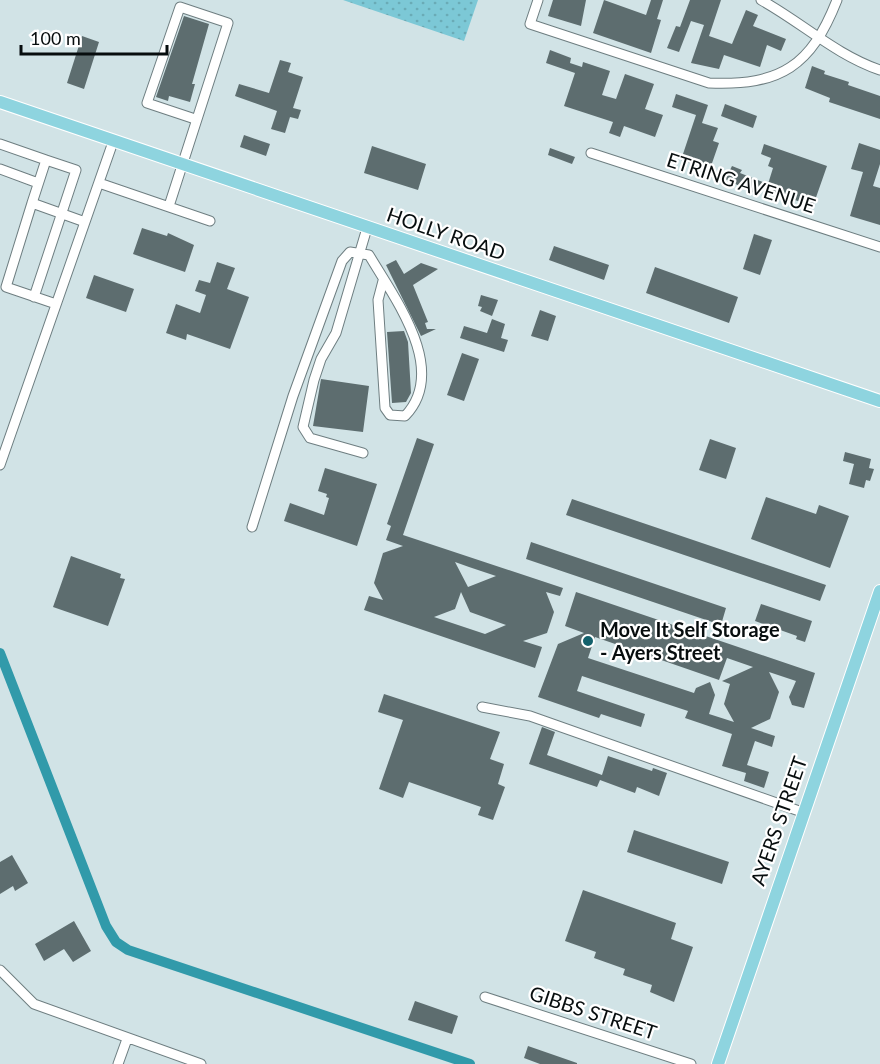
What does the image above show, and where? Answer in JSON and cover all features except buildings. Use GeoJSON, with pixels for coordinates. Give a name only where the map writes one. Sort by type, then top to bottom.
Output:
{"type":"FeatureCollection","features":[{"type":"Feature","properties":{"kind":"main road","name":"HOLLY ROAD"},"geometry":{"type":"LineString","coordinates":[[0,102],[880,401]]}},
{"type":"Feature","properties":{"kind":"main road","name":"AYERS STREET"},"geometry":{"type":"LineString","coordinates":[[718,1064],[802,812],[880,591]]}},
{"type":"Feature","properties":{"kind":"street"},"geometry":{"type":"LineString","coordinates":[[538,0],[530,24],[710,83],[736,84],[786,71],[804,57],[820,39],[837,0]]}},
{"type":"Feature","properties":{"kind":"street"},"geometry":{"type":"LineString","coordinates":[[761,0],[820,39],[866,65],[880,70]]}},
{"type":"Feature","properties":{"kind":"street"},"geometry":{"type":"LineString","coordinates":[[169,206],[195,119],[228,23],[180,7],[147,103],[195,119]]}},
{"type":"Feature","properties":{"kind":"street"},"geometry":{"type":"LineString","coordinates":[[0,465],[113,142]]}},
{"type":"Feature","properties":{"kind":"street"},"geometry":{"type":"LineString","coordinates":[[0,144],[76,170],[34,297]]}},
{"type":"Feature","properties":{"kind":"street","name":"ETRING AVENUE"},"geometry":{"type":"LineString","coordinates":[[591,153],[880,246]]}},
{"type":"Feature","properties":{"kind":"street"},"geometry":{"type":"LineString","coordinates":[[46,160],[6,287],[56,304]]}},
{"type":"Feature","properties":{"kind":"street"},"geometry":{"type":"LineString","coordinates":[[0,169],[38,183]]}},
{"type":"Feature","properties":{"kind":"street"},"geometry":{"type":"LineString","coordinates":[[99,183],[210,220]]}},
{"type":"Feature","properties":{"kind":"street"},"geometry":{"type":"LineString","coordinates":[[32,203],[85,222]]}},
{"type":"Feature","properties":{"kind":"street"},"geometry":{"type":"LineString","coordinates":[[363,453],[310,438],[303,427],[321,359],[336,333],[367,228]]}},
{"type":"Feature","properties":{"kind":"street"},"geometry":{"type":"LineString","coordinates":[[252,527],[293,396],[342,261],[350,252],[369,255],[405,318],[418,346],[422,369],[421,389],[416,404],[405,416],[390,415],[385,408],[378,300],[383,281]]}},
{"type":"Feature","properties":{"kind":"street"},"geometry":{"type":"LineString","coordinates":[[482,707],[530,716],[802,812]]}},
{"type":"Feature","properties":{"kind":"street"},"geometry":{"type":"LineString","coordinates":[[0,970],[34,1004],[201,1064]]}},
{"type":"Feature","properties":{"kind":"street","name":"GIBBS STREET"},"geometry":{"type":"LineString","coordinates":[[484,997],[691,1064]]}},
{"type":"Feature","properties":{"kind":"street"},"geometry":{"type":"LineString","coordinates":[[118,1064],[127,1039]]}},
{"type":"Feature","properties":{"kind":"shaded area"},"geometry":{"type":"Polygon","coordinates":[[[343,0],[478,0],[464,41],[343,0]]]}},
{"type":"Feature","properties":{"kind":"waterway"},"geometry":{"type":"LineString","coordinates":[[0,653],[106,926],[116,942],[128,950],[470,1064]]}},
{"type":"Feature","properties":{"kind":"place","name":"Move It Self Storage - Ayers Street"},"geometry":{"type":"Point","coordinates":[588,641]}}]}
